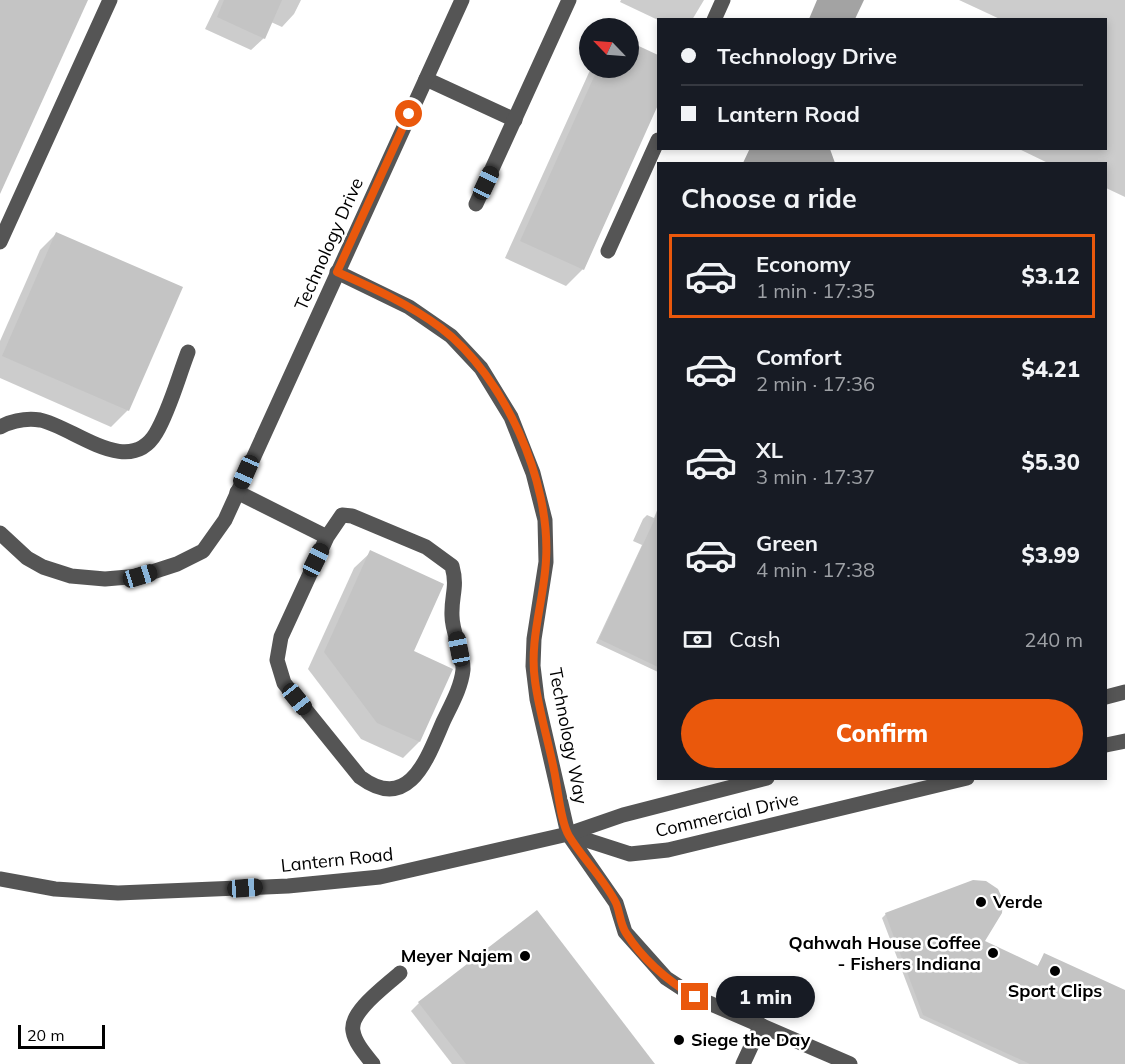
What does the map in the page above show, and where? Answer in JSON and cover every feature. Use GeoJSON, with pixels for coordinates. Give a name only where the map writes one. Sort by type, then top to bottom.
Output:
{"type":"FeatureCollection","features":[{"type":"Feature","properties":{"kind":"street"},"geometry":{"type":"LineString","coordinates":[[0,242],[110,0]]}},
{"type":"Feature","properties":{"kind":"street","name":"Technology Drive"},"geometry":{"type":"LineString","coordinates":[[0,533],[27,558],[56,571],[87,578],[140,576],[177,564],[203,551],[215,537],[235,498],[462,0]]}},
{"type":"Feature","properties":{"kind":"street"},"geometry":{"type":"LineString","coordinates":[[477,204],[569,0]]}},
{"type":"Feature","properties":{"kind":"street"},"geometry":{"type":"LineString","coordinates":[[715,18],[723,0]]}},
{"type":"Feature","properties":{"kind":"street"},"geometry":{"type":"LineString","coordinates":[[426,78],[515,120]]}},
{"type":"Feature","properties":{"kind":"street"},"geometry":{"type":"LineString","coordinates":[[608,251],[657,142]]}},
{"type":"Feature","properties":{"kind":"street","name":"Technology Way"},"geometry":{"type":"LineString","coordinates":[[337,272],[409,307],[452,336],[481,369],[511,417],[523,444],[539,494],[546,539],[546,562],[538,604],[533,666],[537,699],[568,834]]}},
{"type":"Feature","properties":{"kind":"street"},"geometry":{"type":"LineString","coordinates":[[0,427],[13,420],[40,420],[100,446],[126,452],[144,447],[156,433],[188,352]]}},
{"type":"Feature","properties":{"kind":"street"},"geometry":{"type":"LineString","coordinates":[[235,498],[327,537]]}},
{"type":"Feature","properties":{"kind":"street"},"geometry":{"type":"LineString","coordinates":[[342,515],[352,516],[426,547],[452,566],[457,582],[452,616],[463,668],[460,685],[422,769],[407,784],[392,789],[373,787],[360,777],[284,683],[278,660],[281,637],[327,537],[342,515]]}},
{"type":"Feature","properties":{"kind":"street"},"geometry":{"type":"LineString","coordinates":[[1107,697],[1125,692]]}},
{"type":"Feature","properties":{"kind":"street"},"geometry":{"type":"LineString","coordinates":[[1107,745],[1125,741]]}},
{"type":"Feature","properties":{"kind":"street","name":"Commercial Drive"},"geometry":{"type":"LineString","coordinates":[[659,805],[759,780]]}},
{"type":"Feature","properties":{"kind":"street","name":"Commercial Drive"},"geometry":{"type":"LineString","coordinates":[[568,834],[630,854],[668,850],[959,780]]}},
{"type":"Feature","properties":{"kind":"street","name":"Lantern Road"},"geometry":{"type":"LineString","coordinates":[[0,879],[37,887],[90,892],[288,885],[381,877],[568,834],[659,805]]}},
{"type":"Feature","properties":{"kind":"street"},"geometry":{"type":"LineString","coordinates":[[568,834],[616,903],[625,932],[666,978],[695,997],[850,1064]]}},
{"type":"Feature","properties":{"kind":"street"},"geometry":{"type":"LineString","coordinates":[[373,1064],[357,1043],[352,1029],[357,1012],[400,974]]}},
{"type":"Feature","properties":{"kind":"street"},"geometry":{"type":"LineString","coordinates":[[743,1064],[761,1025]]}},
{"type":"Feature","properties":{"kind":"shaded area"},"geometry":{"type":"Polygon","coordinates":[[[817,0],[864,0],[855,18],[809,18],[817,0]]]}},
{"type":"Feature","properties":{"kind":"shaded area"},"geometry":{"type":"Polygon","coordinates":[[[749,150],[830,150],[835,162],[743,162],[749,150]]]}},
{"type":"Feature","properties":{"kind":"building"},"geometry":{"type":"Polygon","coordinates":[[[0,0],[88,0],[0,194],[0,0]]]}},
{"type":"Feature","properties":{"kind":"building"},"geometry":{"type":"Polygon","coordinates":[[[224,0],[282,0],[265,39],[217,17],[224,0]]]}},
{"type":"Feature","properties":{"kind":"building"},"geometry":{"type":"Polygon","coordinates":[[[639,46],[657,55],[657,107],[584,270],[520,241],[593,78],[639,78],[639,46]]]}},
{"type":"Feature","properties":{"kind":"building"},"geometry":{"type":"Polygon","coordinates":[[[56,232],[183,287],[129,411],[2,356],[56,232]]]}},
{"type":"Feature","properties":{"kind":"building"},"geometry":{"type":"Polygon","coordinates":[[[657,514],[657,667],[599,639],[657,514]]]}},
{"type":"Feature","properties":{"kind":"building"},"geometry":{"type":"Polygon","coordinates":[[[370,550],[444,584],[414,651],[453,669],[420,742],[377,723],[324,652],[370,550]]]}},
{"type":"Feature","properties":{"kind":"building"},"geometry":{"type":"Polygon","coordinates":[[[973,880],[986,881],[998,889],[1003,900],[1002,913],[985,941],[1038,966],[1044,953],[1125,990],[1125,1064],[1030,1064],[923,1015],[885,913],[973,880]]]}},
{"type":"Feature","properties":{"kind":"building","name":"Meyer Najem"},"geometry":{"type":"Polygon","coordinates":[[[537,910],[655,1064],[466,1064],[418,1002],[537,910]]]}},
{"type":"Feature","properties":{"kind":"place","name":"Verde"},"geometry":{"type":"Point","coordinates":[981,902]}},
{"type":"Feature","properties":{"kind":"place","name":"Qahwah House Coffee - Fishers Indiana"},"geometry":{"type":"Point","coordinates":[993,953]}},
{"type":"Feature","properties":{"kind":"place","name":"Meyer Najem"},"geometry":{"type":"Point","coordinates":[525,956]}},
{"type":"Feature","properties":{"kind":"place","name":"Sport Clips"},"geometry":{"type":"Point","coordinates":[1055,971]}},
{"type":"Feature","properties":{"kind":"place","name":"Siege the Day"},"geometry":{"type":"Point","coordinates":[679,1040]}},
{"type":"Feature","properties":{"kind":"route"},"geometry":{"type":"LineString","coordinates":[[409,114],[337,272],[387,294],[424,315],[452,336],[481,369],[511,417],[533,473],[545,520],[546,562],[538,604],[533,666],[537,699],[568,834],[616,903],[625,932],[639,950],[666,978],[695,997]]}}]}
